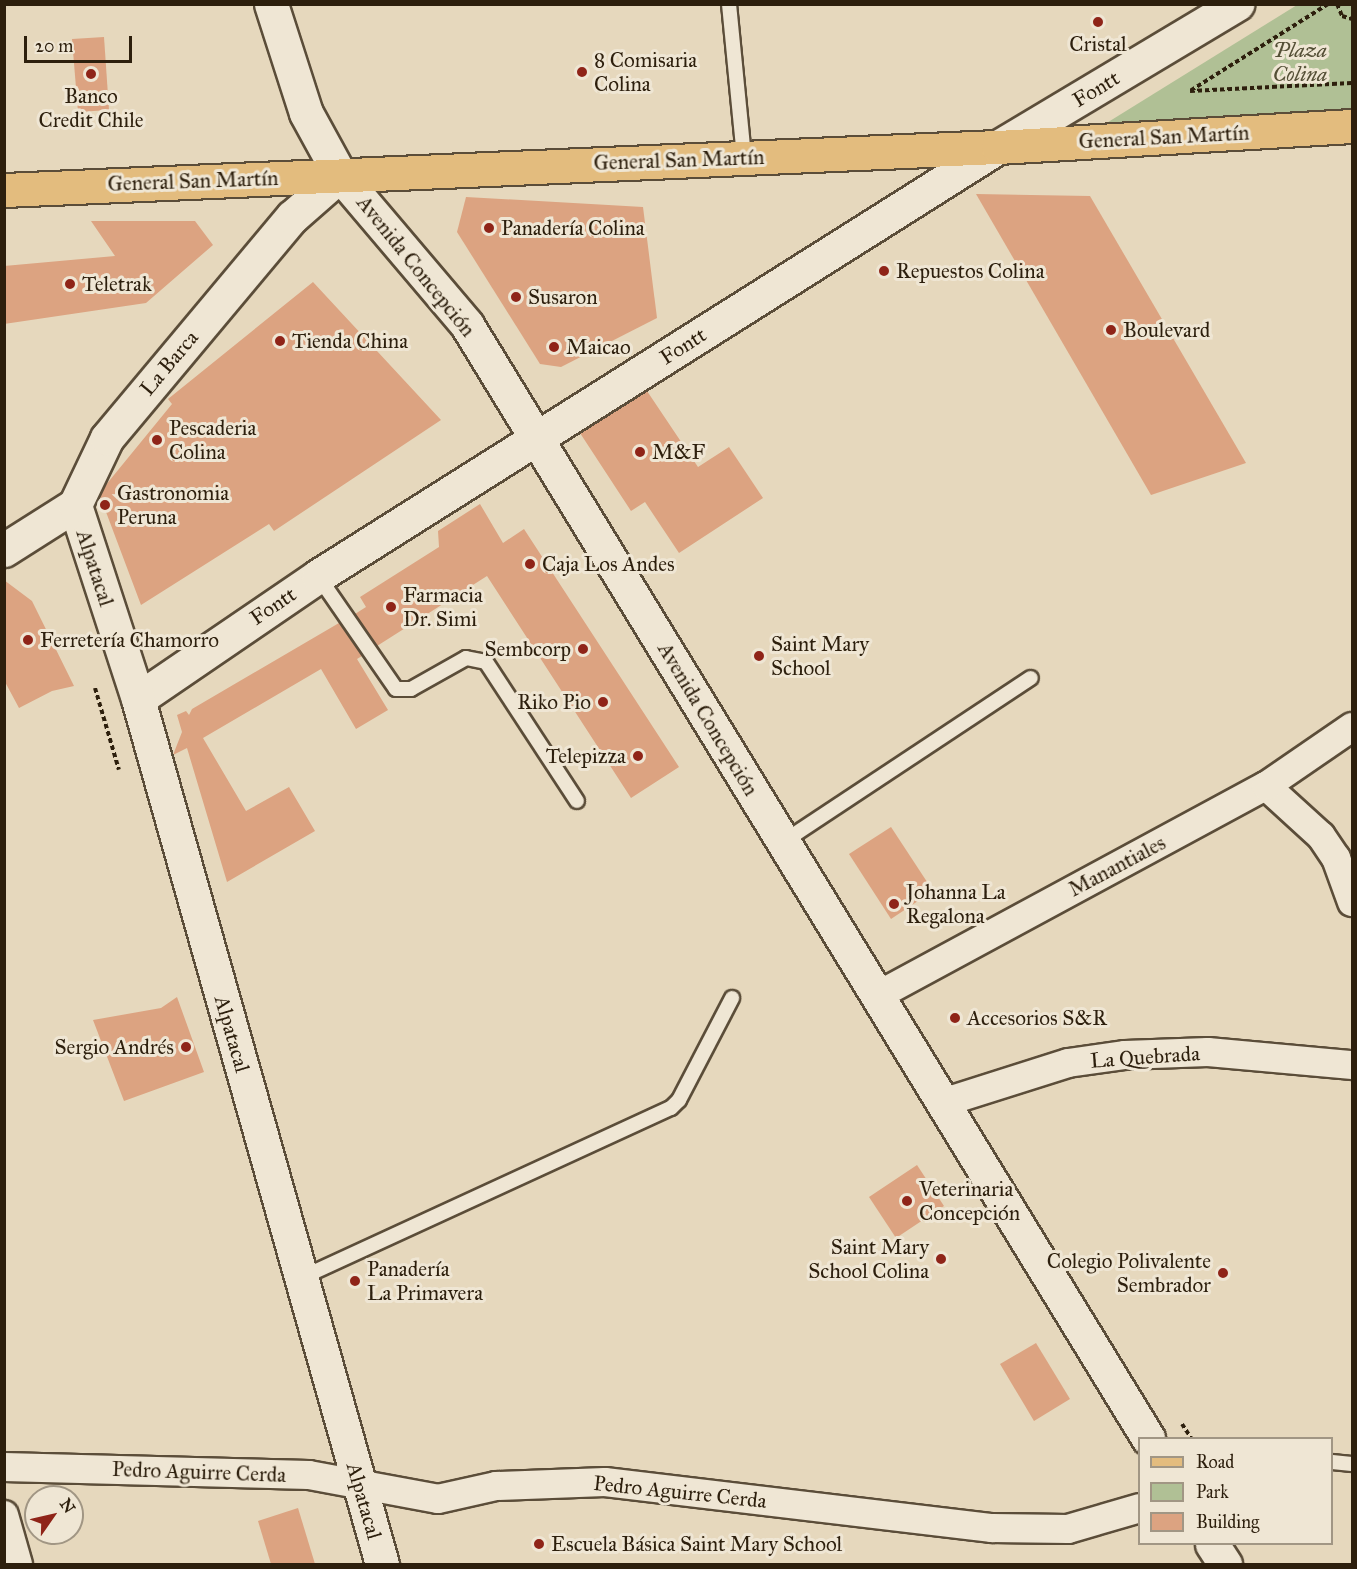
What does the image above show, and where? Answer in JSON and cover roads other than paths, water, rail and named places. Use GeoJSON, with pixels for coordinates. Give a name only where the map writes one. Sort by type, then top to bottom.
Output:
{"type":"FeatureCollection","features":[{"type":"Feature","properties":{"kind":"main road","name":"Avenida Concepción"},"geometry":{"type":"LineString","coordinates":[[271,4],[306,112],[340,175],[467,325],[1147,1437]]}},
{"type":"Feature","properties":{"kind":"main road","name":"Fontt"},"geometry":{"type":"LineString","coordinates":[[138,699],[318,576],[998,147],[1237,4]]}},
{"type":"Feature","properties":{"kind":"main road","name":"General San Martín"},"geometry":{"type":"LineString","coordinates":[[4,189],[998,147],[1353,126]]}},
{"type":"Feature","properties":{"kind":"main road","name":"La Barca"},"geometry":{"type":"LineString","coordinates":[[75,505],[107,438],[292,217],[340,175]]}},
{"type":"Feature","properties":{"kind":"main road"},"geometry":{"type":"LineString","coordinates":[[4,550],[75,505]]}},
{"type":"Feature","properties":{"kind":"main road","name":"Alpatacal"},"geometry":{"type":"LineString","coordinates":[[75,505],[138,699],[382,1564]]}},
{"type":"Feature","properties":{"kind":"main road"},"geometry":{"type":"LineString","coordinates":[[1213,1545],[1225,1564]]}},
{"type":"Feature","properties":{"kind":"street","name":"Manantiales"},"geometry":{"type":"LineString","coordinates":[[877,996],[1266,786],[1353,727]]}},
{"type":"Feature","properties":{"kind":"street"},"geometry":{"type":"LineString","coordinates":[[1266,786],[1321,836],[1336,858],[1353,902]]}},
{"type":"Feature","properties":{"kind":"street","name":"La Quebrada"},"geometry":{"type":"LineString","coordinates":[[942,1102],[1068,1063],[1125,1055],[1208,1052],[1353,1065]]}},
{"type":"Feature","properties":{"kind":"street","name":"Pedro Aguirre Cerda"},"geometry":{"type":"LineString","coordinates":[[4,1467],[309,1475],[360,1487],[438,1499],[496,1486],[605,1482],[992,1528],[1068,1529],[1138,1509]]}},
{"type":"Feature","properties":{"kind":"street"},"geometry":{"type":"LineString","coordinates":[[4,1515],[18,1564]]}},
{"type":"Feature","properties":{"kind":"lane"},"geometry":{"type":"LineString","coordinates":[[729,4],[744,157]]}},
{"type":"Feature","properties":{"kind":"lane"},"geometry":{"type":"LineString","coordinates":[[318,576],[396,689],[411,689],[466,658],[486,662],[577,801]]}},
{"type":"Feature","properties":{"kind":"lane"},"geometry":{"type":"LineString","coordinates":[[783,842],[1031,678]]}},
{"type":"Feature","properties":{"kind":"lane"},"geometry":{"type":"LineString","coordinates":[[301,1278],[671,1108],[679,1100],[732,998]]}},
{"type":"Feature","properties":{"kind":"lane"},"geometry":{"type":"LineString","coordinates":[[1333,1462],[1353,1464]]}},
{"type":"Feature","properties":{"kind":"place","name":"Cristal"},"geometry":{"type":"Point","coordinates":[1098,22]}},
{"type":"Feature","properties":{"kind":"place","name":"8 Comisaria Colina"},"geometry":{"type":"Point","coordinates":[582,72]}},
{"type":"Feature","properties":{"kind":"place","name":"Banco Credit Chile"},"geometry":{"type":"Point","coordinates":[91,74]}},
{"type":"Feature","properties":{"kind":"place","name":"Panadería Colina"},"geometry":{"type":"Point","coordinates":[489,228]}},
{"type":"Feature","properties":{"kind":"place","name":"Repuestos Colina"},"geometry":{"type":"Point","coordinates":[884,271]}},
{"type":"Feature","properties":{"kind":"place","name":"Teletrak"},"geometry":{"type":"Point","coordinates":[70,284]}},
{"type":"Feature","properties":{"kind":"place","name":"Susaron"},"geometry":{"type":"Point","coordinates":[516,297]}},
{"type":"Feature","properties":{"kind":"place","name":"Boulevard"},"geometry":{"type":"Point","coordinates":[1111,330]}},
{"type":"Feature","properties":{"kind":"place","name":"Tienda China"},"geometry":{"type":"Point","coordinates":[280,341]}},
{"type":"Feature","properties":{"kind":"place","name":"Maicao"},"geometry":{"type":"Point","coordinates":[554,347]}},
{"type":"Feature","properties":{"kind":"place","name":"Pescaderia Colina"},"geometry":{"type":"Point","coordinates":[157,440]}},
{"type":"Feature","properties":{"kind":"place","name":"M&F"},"geometry":{"type":"Point","coordinates":[640,452]}},
{"type":"Feature","properties":{"kind":"place","name":"Gastronomia Peruna"},"geometry":{"type":"Point","coordinates":[105,505]}},
{"type":"Feature","properties":{"kind":"place","name":"Caja Los Andes"},"geometry":{"type":"Point","coordinates":[530,564]}},
{"type":"Feature","properties":{"kind":"place","name":"Farmacia Dr. Simi"},"geometry":{"type":"Point","coordinates":[391,607]}},
{"type":"Feature","properties":{"kind":"place","name":"Ferretería Chamorro"},"geometry":{"type":"Point","coordinates":[28,640]}},
{"type":"Feature","properties":{"kind":"place","name":"Sembcorp"},"geometry":{"type":"Point","coordinates":[583,649]}},
{"type":"Feature","properties":{"kind":"place","name":"Saint Mary School"},"geometry":{"type":"Point","coordinates":[759,656]}},
{"type":"Feature","properties":{"kind":"place","name":"Riko Pio"},"geometry":{"type":"Point","coordinates":[603,702]}},
{"type":"Feature","properties":{"kind":"place","name":"Telepizza"},"geometry":{"type":"Point","coordinates":[638,756]}},
{"type":"Feature","properties":{"kind":"place","name":"Johanna La Regalona"},"geometry":{"type":"Point","coordinates":[894,904]}},
{"type":"Feature","properties":{"kind":"place","name":"Accesorios S&R"},"geometry":{"type":"Point","coordinates":[955,1018]}},
{"type":"Feature","properties":{"kind":"place","name":"Sergio Andrés"},"geometry":{"type":"Point","coordinates":[186,1047]}},
{"type":"Feature","properties":{"kind":"place","name":"Veterinaria Concepción"},"geometry":{"type":"Point","coordinates":[907,1201]}},
{"type":"Feature","properties":{"kind":"place","name":"Saint Mary School Colina"},"geometry":{"type":"Point","coordinates":[941,1259]}},
{"type":"Feature","properties":{"kind":"place","name":"Colegio Polivalente Sembrador"},"geometry":{"type":"Point","coordinates":[1223,1273]}},
{"type":"Feature","properties":{"kind":"place","name":"Panadería La Primavera"},"geometry":{"type":"Point","coordinates":[355,1281]}},
{"type":"Feature","properties":{"kind":"place","name":"Escuela Básica Saint Mary School"},"geometry":{"type":"Point","coordinates":[539,1544]}},
{"type":"Feature","properties":{"kind":"park label","name":"Plaza Colina"},"geometry":{"type":"Point","coordinates":[1300,62]}}]}
